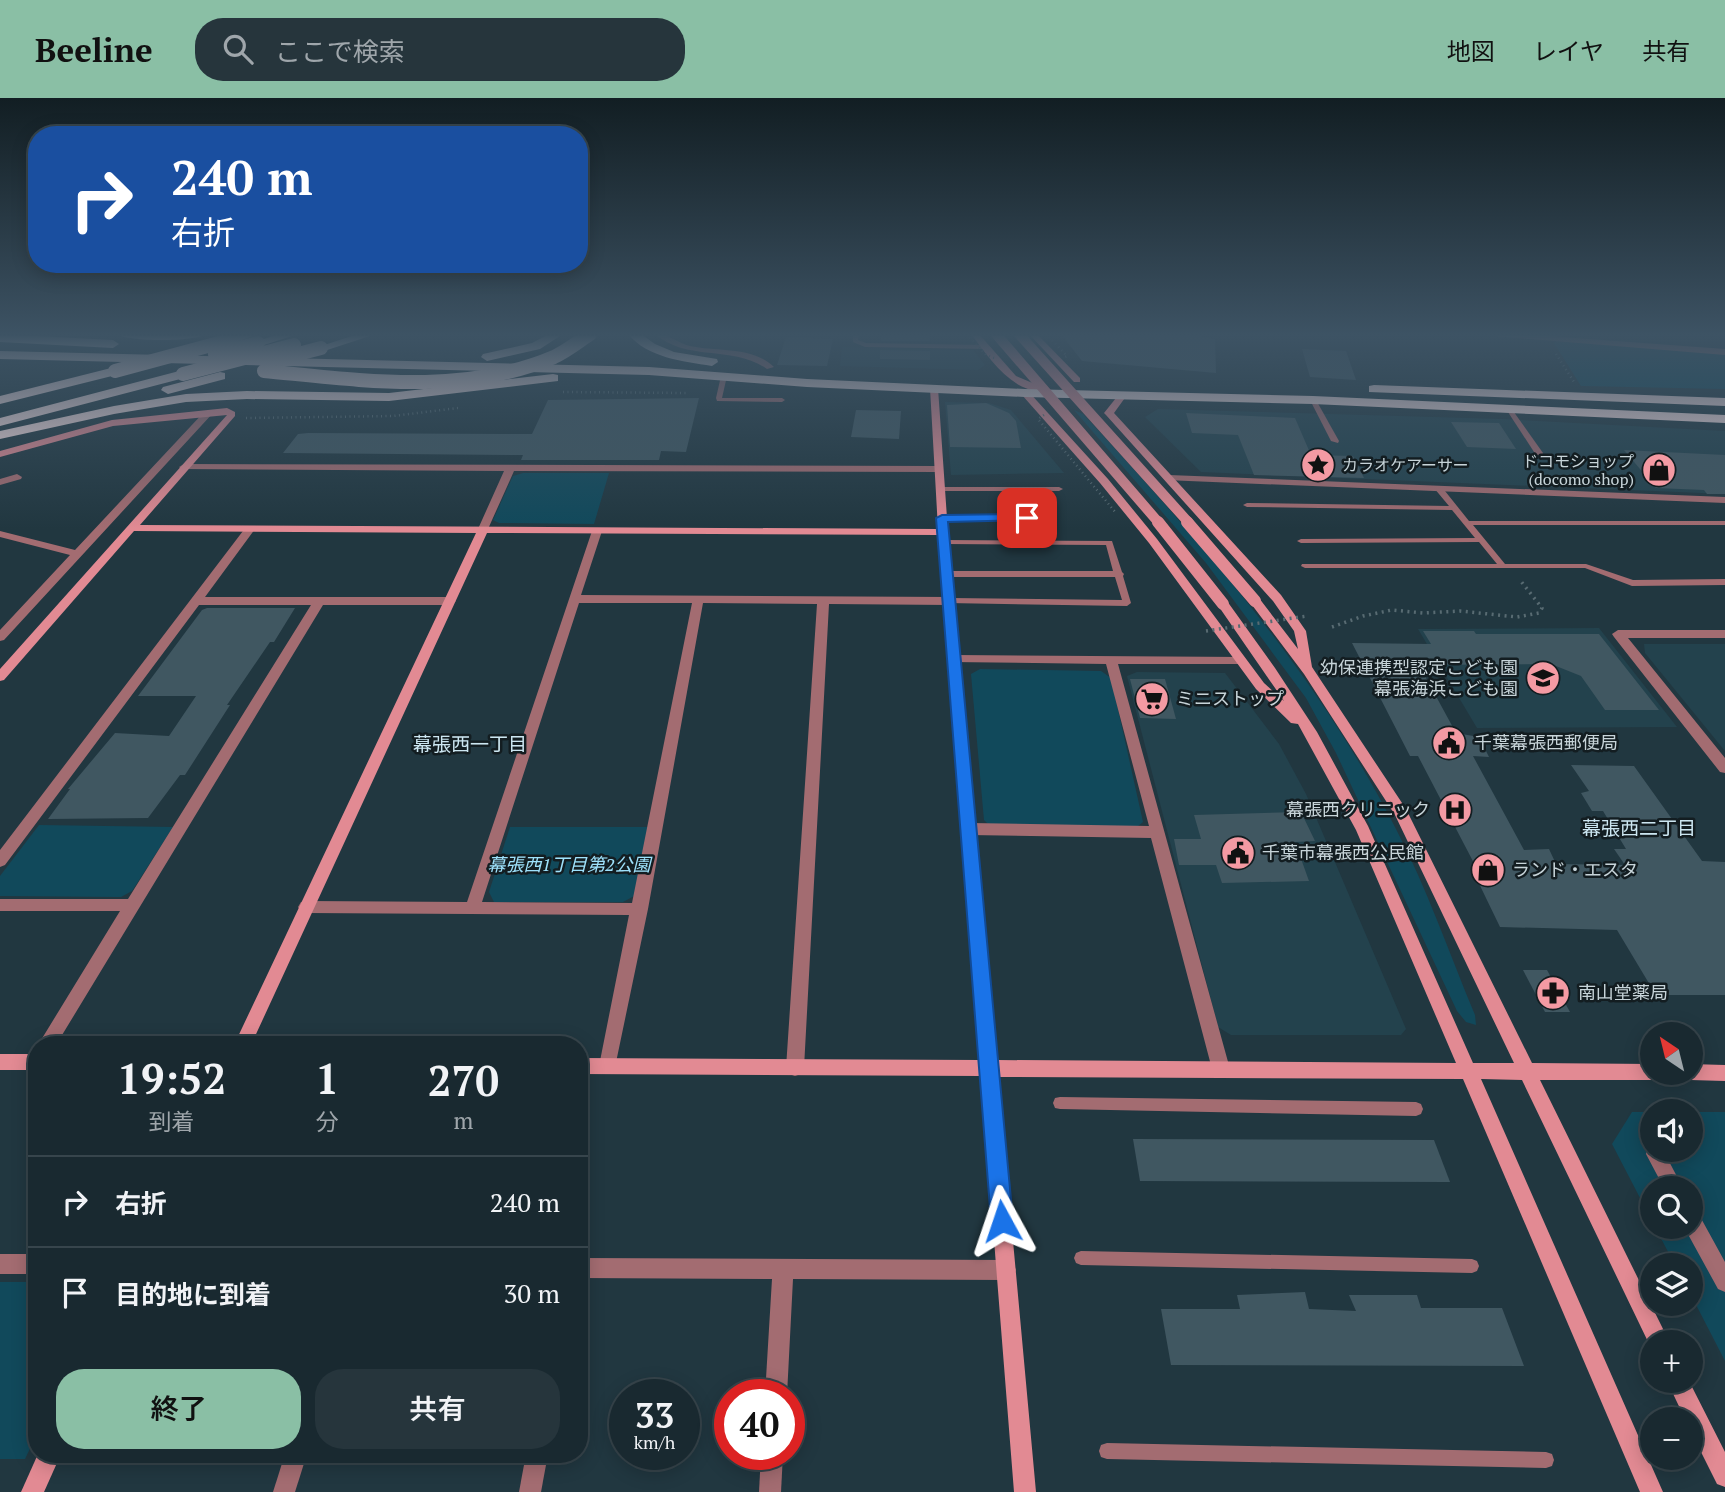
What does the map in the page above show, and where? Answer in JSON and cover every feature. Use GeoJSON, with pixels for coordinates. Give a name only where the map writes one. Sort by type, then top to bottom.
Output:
{"type":"FeatureCollection","features":[{"type":"Feature","properties":{"kind":"highway"},"geometry":{"type":"LineString","coordinates":[[0,411],[44,399]]}},
{"type":"Feature","properties":{"kind":"highway"},"geometry":{"type":"LineString","coordinates":[[0,422],[87,399]]}},
{"type":"Feature","properties":{"kind":"highway"},"geometry":{"type":"LineString","coordinates":[[0,435],[134,399]]}},
{"type":"Feature","properties":{"kind":"highway"},"geometry":{"type":"LineString","coordinates":[[0,435],[114,410],[180,399]]}},
{"type":"Feature","properties":{"kind":"highway"},"geometry":{"type":"LineString","coordinates":[[1277,399],[1725,419]]}},
{"type":"Feature","properties":{"kind":"highway"},"geometry":{"type":"LineString","coordinates":[[1665,399],[1725,402]]}},
{"type":"Feature","properties":{"kind":"street"},"geometry":{"type":"LineString","coordinates":[[935,399],[943,531],[1025,1492]]}},
{"type":"Feature","properties":{"kind":"street"},"geometry":{"type":"LineString","coordinates":[[1030,399],[1104,481],[1153,541],[1260,686],[1312,735]]}},
{"type":"Feature","properties":{"kind":"street"},"geometry":{"type":"LineString","coordinates":[[1052,399],[1176,542],[1271,671],[1312,735],[1363,830],[1652,1492]]}},
{"type":"Feature","properties":{"kind":"street"},"geometry":{"type":"LineString","coordinates":[[1077,399],[1255,601],[1308,671],[1401,813],[1654,1330]]}},
{"type":"Feature","properties":{"kind":"street"},"geometry":{"type":"LineString","coordinates":[[1120,399],[1109,413],[1277,598],[1300,631],[1308,671]]}},
{"type":"Feature","properties":{"kind":"street"},"geometry":{"type":"LineString","coordinates":[[0,454],[112,423],[227,411],[232,414],[0,677]]}},
{"type":"Feature","properties":{"kind":"street"},"geometry":{"type":"LineString","coordinates":[[0,637],[208,413]]}},
{"type":"Feature","properties":{"kind":"street"},"geometry":{"type":"LineString","coordinates":[[184,467],[938,469]]}},
{"type":"Feature","properties":{"kind":"street"},"geometry":{"type":"LineString","coordinates":[[246,1036],[510,468]]}},
{"type":"Feature","properties":{"kind":"street"},"geometry":{"type":"LineString","coordinates":[[0,482],[17,477]]}},
{"type":"Feature","properties":{"kind":"street"},"geometry":{"type":"LineString","coordinates":[[1169,478],[1725,500]]}},
{"type":"Feature","properties":{"kind":"street"},"geometry":{"type":"LineString","coordinates":[[134,528],[943,531]]}},
{"type":"Feature","properties":{"kind":"street"},"geometry":{"type":"LineString","coordinates":[[0,861],[250,529]]}},
{"type":"Feature","properties":{"kind":"street"},"geometry":{"type":"LineString","coordinates":[[473,907],[597,531]]}},
{"type":"Feature","properties":{"kind":"street"},"geometry":{"type":"LineString","coordinates":[[0,534],[77,554]]}},
{"type":"Feature","properties":{"kind":"street"},"geometry":{"type":"LineString","coordinates":[[576,599],[950,601]]}},
{"type":"Feature","properties":{"kind":"street"},"geometry":{"type":"LineString","coordinates":[[608,1066],[698,600]]}},
{"type":"Feature","properties":{"kind":"street"},"geometry":{"type":"LineString","coordinates":[[197,601],[450,601]]}},
{"type":"Feature","properties":{"kind":"street"},"geometry":{"type":"LineString","coordinates":[[52,1036],[319,601]]}},
{"type":"Feature","properties":{"kind":"street"},"geometry":{"type":"LineString","coordinates":[[795,1068],[823,601]]}},
{"type":"Feature","properties":{"kind":"street"},"geometry":{"type":"LineString","coordinates":[[1725,634],[1618,634],[1725,768]]}},
{"type":"Feature","properties":{"kind":"street"},"geometry":{"type":"LineString","coordinates":[[955,659],[1240,660]]}},
{"type":"Feature","properties":{"kind":"street"},"geometry":{"type":"LineString","coordinates":[[1111,660],[1221,1069]]}},
{"type":"Feature","properties":{"kind":"street"},"geometry":{"type":"LineString","coordinates":[[969,830],[1157,832]]}},
{"type":"Feature","properties":{"kind":"street"},"geometry":{"type":"LineString","coordinates":[[0,905],[133,905]]}},
{"type":"Feature","properties":{"kind":"street"},"geometry":{"type":"LineString","coordinates":[[306,907],[640,909]]}},
{"type":"Feature","properties":{"kind":"street"},"geometry":{"type":"LineString","coordinates":[[0,1062],[28,1061]]}},
{"type":"Feature","properties":{"kind":"street"},"geometry":{"type":"LineString","coordinates":[[588,1066],[1640,1072]]}},
{"type":"Feature","properties":{"kind":"street"},"geometry":{"type":"LineString","coordinates":[[1703,1072],[1725,1073]]}},
{"type":"Feature","properties":{"kind":"street"},"geometry":{"type":"LineString","coordinates":[[1701,1239],[1725,1282]]}},
{"type":"Feature","properties":{"kind":"street"},"geometry":{"type":"LineString","coordinates":[[0,1264],[28,1264]]}},
{"type":"Feature","properties":{"kind":"street"},"geometry":{"type":"LineString","coordinates":[[588,1268],[1006,1270]]}},
{"type":"Feature","properties":{"kind":"street"},"geometry":{"type":"LineString","coordinates":[[777,1379],[783,1269]]}},
{"type":"Feature","properties":{"kind":"street"},"geometry":{"type":"LineString","coordinates":[[1684,1393],[1725,1476]]}},
{"type":"Feature","properties":{"kind":"street"},"geometry":{"type":"LineString","coordinates":[[32,1492],[46,1463]]}},
{"type":"Feature","properties":{"kind":"street"},"geometry":{"type":"LineString","coordinates":[[284,1492],[293,1463]]}},
{"type":"Feature","properties":{"kind":"street"},"geometry":{"type":"LineString","coordinates":[[530,1492],[535,1463]]}},
{"type":"Feature","properties":{"kind":"street"},"geometry":{"type":"LineString","coordinates":[[770,1492],[771,1470]]}},
{"type":"Feature","properties":{"kind":"lane"},"geometry":{"type":"LineString","coordinates":[[721,399],[781,399]]}},
{"type":"Feature","properties":{"kind":"lane"},"geometry":{"type":"LineString","coordinates":[[1313,400],[1335,441]]}},
{"type":"Feature","properties":{"kind":"lane"},"geometry":{"type":"LineString","coordinates":[[1509,409],[1539,453]]}},
{"type":"Feature","properties":{"kind":"lane"},"geometry":{"type":"LineString","coordinates":[[940,489],[1059,488]]}},
{"type":"Feature","properties":{"kind":"lane"},"geometry":{"type":"LineString","coordinates":[[1438,488],[1503,566]]}},
{"type":"Feature","properties":{"kind":"lane"},"geometry":{"type":"LineString","coordinates":[[1247,505],[1454,508]]}},
{"type":"Feature","properties":{"kind":"lane"},"geometry":{"type":"LineString","coordinates":[[943,531],[1027,518]]}},
{"type":"Feature","properties":{"kind":"lane"},"geometry":{"type":"LineString","coordinates":[[1467,523],[1725,523]]}},
{"type":"Feature","properties":{"kind":"lane"},"geometry":{"type":"LineString","coordinates":[[943,531],[1110,543],[1127,603],[950,601]]}},
{"type":"Feature","properties":{"kind":"lane"},"geometry":{"type":"LineString","coordinates":[[1301,541],[1480,540]]}},
{"type":"Feature","properties":{"kind":"lane"},"geometry":{"type":"LineString","coordinates":[[1305,566],[1586,566],[1633,583],[1725,582]]}},
{"type":"Feature","properties":{"kind":"lane"},"geometry":{"type":"LineString","coordinates":[[947,574],[1120,574]]}},
{"type":"Feature","properties":{"kind":"lane"},"geometry":{"type":"LineString","coordinates":[[1060,1103],[1416,1109]]}},
{"type":"Feature","properties":{"kind":"lane"},"geometry":{"type":"LineString","coordinates":[[1081,1258],[1472,1266]]}},
{"type":"Feature","properties":{"kind":"lane"},"geometry":{"type":"LineString","coordinates":[[1107,1451],[1546,1460]]}},
{"type":"Feature","properties":{"kind":"path"},"geometry":{"type":"LineString","coordinates":[[1050,411],[1038,419],[1116,513]]}},
{"type":"Feature","properties":{"kind":"path"},"geometry":{"type":"LineString","coordinates":[[1332,627],[1363,616],[1392,610],[1423,614],[1454,611],[1517,617],[1538,612],[1542,608],[1513,570]]}},
{"type":"Feature","properties":{"kind":"path"},"geometry":{"type":"LineString","coordinates":[[1206,631],[1307,616]]}},
{"type":"Feature","properties":{"kind":"shaded area"},"geometry":{"type":"Polygon","coordinates":[[[945,402],[989,403],[1011,410],[1064,473],[951,475],[945,402]]]}},
{"type":"Feature","properties":{"kind":"shaded area"},"geometry":{"type":"Polygon","coordinates":[[[1158,409],[1502,419],[1725,431],[1725,494],[1201,472],[1145,417],[1158,409]]]}},
{"type":"Feature","properties":{"kind":"shaded area","name":"幼保連携型認定こども園 幕張海浜こども園"},"geometry":{"type":"Polygon","coordinates":[[[1599,628],[1677,727],[1477,728],[1418,629],[1599,628]]]}},
{"type":"Feature","properties":{"kind":"shaded area"},"geometry":{"type":"Polygon","coordinates":[[[1644,644],[1725,644],[1725,751],[1645,653],[1644,644]]]}},
{"type":"Feature","properties":{"kind":"shaded area"},"geometry":{"type":"Polygon","coordinates":[[[1137,672],[1225,673],[1279,744],[1306,794],[1406,1029],[1401,1035],[1231,1035],[1218,1027],[1127,676],[1137,672]]]}},
{"type":"Feature","properties":{"kind":"green space"},"geometry":{"type":"Polygon","coordinates":[[[1074,410],[1083,414],[1213,560],[1293,663],[1330,717],[1365,772],[1407,851],[1475,1015],[1476,1025],[1466,1022],[1457,1011],[1336,753],[1306,698],[1206,563],[1074,410]]]}},
{"type":"Feature","properties":{"kind":"green space"},"geometry":{"type":"Polygon","coordinates":[[[523,473],[609,473],[594,524],[499,523],[493,520],[513,476],[523,473]]]}},
{"type":"Feature","properties":{"kind":"green space"},"geometry":{"type":"Polygon","coordinates":[[[980,669],[1101,671],[1111,678],[1143,822],[1137,827],[991,827],[984,820],[971,674],[980,669]]]}},
{"type":"Feature","properties":{"kind":"green space"},"geometry":{"type":"Polygon","coordinates":[[[39,825],[173,827],[132,891],[121,897],[0,896],[0,876],[39,825]]]}},
{"type":"Feature","properties":{"kind":"green space","name":"幕張西1丁目第2公園"},"geometry":{"type":"Polygon","coordinates":[[[510,827],[649,827],[636,895],[623,902],[494,902],[489,892],[510,827]]]}},
{"type":"Feature","properties":{"kind":"green space"},"geometry":{"type":"Polygon","coordinates":[[[1632,1112],[1640,1112],[1640,1162],[1703,1162],[1703,1112],[1725,1112],[1725,1361],[1702,1316],[1703,1253],[1669,1253],[1661,1239],[1703,1239],[1703,1176],[1640,1176],[1640,1198],[1612,1144],[1632,1112]]]}},
{"type":"Feature","properties":{"kind":"green space"},"geometry":{"type":"Polygon","coordinates":[[[0,1282],[28,1282],[28,1453],[25,1459],[0,1459],[0,1282]]]}},
{"type":"Feature","properties":{"kind":"building"},"geometry":{"type":"Polygon","coordinates":[[[699,399],[686,452],[661,451],[659,460],[521,460],[523,455],[283,453],[298,434],[308,433],[532,434],[548,400],[699,399]]]}},
{"type":"Feature","properties":{"kind":"building"},"geometry":{"type":"Polygon","coordinates":[[[986,403],[1009,413],[1016,421],[1021,448],[950,447],[947,405],[986,403]]]}},
{"type":"Feature","properties":{"kind":"building"},"geometry":{"type":"Polygon","coordinates":[[[856,410],[901,411],[899,439],[851,437],[856,410]]]}},
{"type":"Feature","properties":{"kind":"building"},"geometry":{"type":"Polygon","coordinates":[[[1186,413],[1295,418],[1311,455],[1353,456],[1364,478],[1254,475],[1238,435],[1192,433],[1186,413]]]}},
{"type":"Feature","properties":{"kind":"building"},"geometry":{"type":"Polygon","coordinates":[[[1451,422],[1499,423],[1516,449],[1467,447],[1451,422]]]}},
{"type":"Feature","properties":{"kind":"building"},"geometry":{"type":"Polygon","coordinates":[[[1624,450],[1725,455],[1725,494],[1707,494],[1704,490],[1656,488],[1624,450]]]}},
{"type":"Feature","properties":{"kind":"building"},"geometry":{"type":"Polygon","coordinates":[[[295,608],[274,642],[270,642],[227,705],[230,705],[185,775],[180,775],[148,818],[48,819],[68,789],[115,733],[169,736],[196,696],[138,696],[202,610],[295,608]]]}},
{"type":"Feature","properties":{"kind":"building"},"geometry":{"type":"Polygon","coordinates":[[[1423,631],[1599,634],[1659,710],[1605,710],[1581,676],[1551,664],[1419,665],[1456,733],[1479,737],[1489,757],[1473,756],[1524,850],[1549,849],[1556,864],[1625,865],[1614,849],[1626,849],[1603,811],[1592,811],[1581,793],[1589,791],[1571,765],[1634,766],[1702,861],[1725,862],[1725,995],[1656,995],[1617,930],[1500,927],[1471,867],[1476,867],[1418,756],[1410,756],[1352,643],[1431,644],[1423,631]]]}},
{"type":"Feature","properties":{"kind":"building","name":"ミニストップ"},"geometry":{"type":"Polygon","coordinates":[[[1130,679],[1165,679],[1176,719],[1140,718],[1130,679]]]}},
{"type":"Feature","properties":{"kind":"building","name":"千葉市幕張西公民館"},"geometry":{"type":"Polygon","coordinates":[[[1301,812],[1315,841],[1295,842],[1309,881],[1222,883],[1216,865],[1179,865],[1174,839],[1201,839],[1194,815],[1301,812]]]}},
{"type":"Feature","properties":{"kind":"building"},"geometry":{"type":"Polygon","coordinates":[[[1523,970],[1547,970],[1570,1012],[1545,1012],[1523,970]]]}},
{"type":"Feature","properties":{"kind":"building"},"geometry":{"type":"Polygon","coordinates":[[[1133,1139],[1434,1140],[1450,1182],[1140,1181],[1133,1139]]]}},
{"type":"Feature","properties":{"kind":"building"},"geometry":{"type":"Polygon","coordinates":[[[1305,1292],[1309,1309],[1356,1311],[1349,1295],[1417,1295],[1421,1308],[1502,1308],[1524,1366],[1171,1365],[1161,1309],[1240,1309],[1237,1295],[1305,1292]]]}},
{"type":"Feature","properties":{"kind":"place","name":"カラオケアーサー"},"geometry":{"type":"Point","coordinates":[1318,465]}},
{"type":"Feature","properties":{"kind":"place","name":"ドコモショップ (docomo shop)"},"geometry":{"type":"Point","coordinates":[1659,470]}},
{"type":"Feature","properties":{"kind":"place","name":"幼保連携型認定こども園 幕張海浜こども園"},"geometry":{"type":"Point","coordinates":[1543,678]}},
{"type":"Feature","properties":{"kind":"place","name":"ミニストップ"},"geometry":{"type":"Point","coordinates":[1152,699]}},
{"type":"Feature","properties":{"kind":"place","name":"千葉幕張西郵便局"},"geometry":{"type":"Point","coordinates":[1449,743]}},
{"type":"Feature","properties":{"kind":"place","name":"幕張西クリニック"},"geometry":{"type":"Point","coordinates":[1455,810]}},
{"type":"Feature","properties":{"kind":"place","name":"千葉市幕張西公民館"},"geometry":{"type":"Point","coordinates":[1238,853]}},
{"type":"Feature","properties":{"kind":"place","name":"ランド・エスタ"},"geometry":{"type":"Point","coordinates":[1488,870]}},
{"type":"Feature","properties":{"kind":"place","name":"南山堂薬局"},"geometry":{"type":"Point","coordinates":[1553,993]}},
{"type":"Feature","properties":{"kind":"district","name":"幕張西一丁目"},"geometry":{"type":"Point","coordinates":[470,744]}},
{"type":"Feature","properties":{"kind":"district","name":"幕張西二丁目"},"geometry":{"type":"Point","coordinates":[1639,828]}},
{"type":"Feature","properties":{"kind":"route"},"geometry":{"type":"LineString","coordinates":[[1002,1221],[942,518],[1027,518]]}}]}
